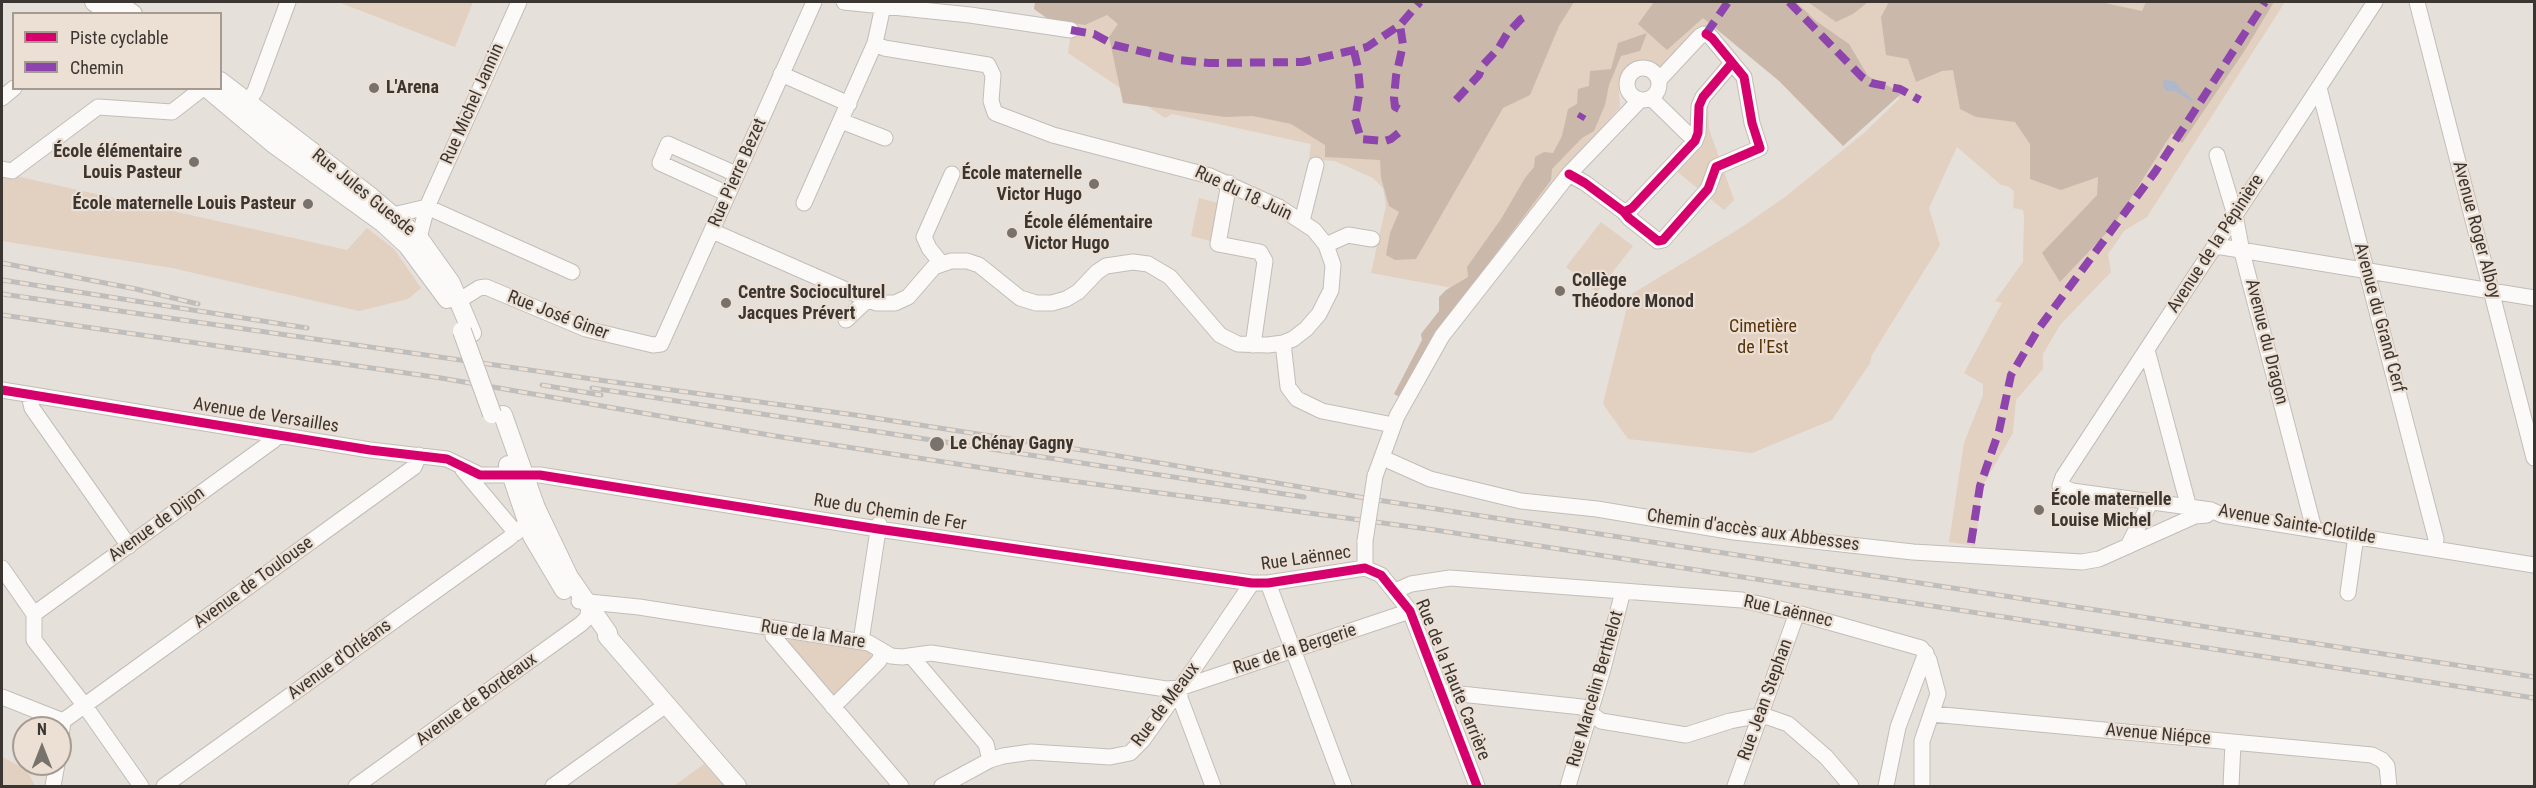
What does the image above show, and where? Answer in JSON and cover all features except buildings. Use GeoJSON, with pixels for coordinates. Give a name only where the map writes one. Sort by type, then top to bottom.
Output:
{"type":"FeatureCollection","features":[{"type":"Feature","properties":{"kind":"main road"},"geometry":{"type":"LineString","coordinates":[[106,7],[126,12]]}},
{"type":"Feature","properties":{"kind":"main road","name":"Rue Jules Guesde"},"geometry":{"type":"LineString","coordinates":[[222,83],[275,145],[383,223],[407,245],[447,299],[467,332]]}},
{"type":"Feature","properties":{"kind":"main road","name":"Rue Jules Guesde"},"geometry":{"type":"LineString","coordinates":[[209,90],[243,109],[393,215],[419,238],[441,267],[460,300],[467,332]]}},
{"type":"Feature","properties":{"kind":"main road"},"geometry":{"type":"LineString","coordinates":[[467,332],[497,414],[511,475],[527,523],[547,562],[563,588],[587,609],[608,633],[607,636],[737,786]]}},
{"type":"Feature","properties":{"kind":"main road"},"geometry":{"type":"LineString","coordinates":[[527,523],[569,577],[587,609]]}},
{"type":"Feature","properties":{"kind":"street"},"geometry":{"type":"LineString","coordinates":[[243,109],[288,2]]}},
{"type":"Feature","properties":{"kind":"street","name":"Rue Michel Jannin"},"geometry":{"type":"LineString","coordinates":[[419,238],[427,207],[519,2]]}},
{"type":"Feature","properties":{"kind":"street","name":"Rue Pierre Bezet"},"geometry":{"type":"LineString","coordinates":[[661,344],[814,2]]}},
{"type":"Feature","properties":{"kind":"street"},"geometry":{"type":"LineString","coordinates":[[844,2],[970,15],[1071,30]]}},
{"type":"Feature","properties":{"kind":"street","name":"Avenue de la Pépinière"},"geometry":{"type":"LineString","coordinates":[[2060,486],[2063,477],[2375,2]]}},
{"type":"Feature","properties":{"kind":"street","name":"Avenue Roger Alboy"},"geometry":{"type":"LineString","coordinates":[[2417,2],[2535,458]]}},
{"type":"Feature","properties":{"kind":"street"},"geometry":{"type":"LineString","coordinates":[[804,202],[875,43],[883,6]]}},
{"type":"Feature","properties":{"kind":"street"},"geometry":{"type":"LineString","coordinates":[[1365,568],[1365,541],[1375,476],[1394,425],[1442,336],[1569,174],[1658,90],[1659,80],[1700,36],[1706,34],[1744,77],[1752,123],[1760,148],[1716,167],[1708,189],[1663,240],[1658,241],[1652,238],[1624,212],[1569,174]]}},
{"type":"Feature","properties":{"kind":"street","name":"Rue du 18 Juin"},"geometry":{"type":"LineString","coordinates":[[875,43],[884,48],[984,64],[992,70],[992,107],[995,113],[1007,119],[1053,135],[1189,169],[1229,183],[1279,207],[1314,230],[1326,245],[1333,265],[1334,281],[1327,301],[1306,329],[1283,343],[1253,345],[1230,341],[1220,335],[1170,277],[1148,264],[1124,262],[1106,267],[1096,272],[1078,292],[1066,299],[1052,303],[1036,303],[1020,298],[979,265],[967,261],[941,263]]}},
{"type":"Feature","properties":{"kind":"street"},"geometry":{"type":"LineString","coordinates":[[1624,212],[1632,208],[1695,141],[1698,133],[1699,106],[1703,97],[1732,63]]}},
{"type":"Feature","properties":{"kind":"street"},"geometry":{"type":"LineString","coordinates":[[1659,80],[1648,68],[1633,71],[1627,80],[1628,90],[1646,99],[1695,141]]}},
{"type":"Feature","properties":{"kind":"street"},"geometry":{"type":"LineString","coordinates":[[781,74],[849,104]]}},
{"type":"Feature","properties":{"kind":"street","name":"Avenue du Grand Cerf"},"geometry":{"type":"LineString","coordinates":[[2319,88],[2436,539],[2435,548]]}},
{"type":"Feature","properties":{"kind":"street"},"geometry":{"type":"LineString","coordinates":[[2,169],[12,171],[98,107],[172,112],[202,90]]}},
{"type":"Feature","properties":{"kind":"street"},"geometry":{"type":"LineString","coordinates":[[842,120],[885,138]]}},
{"type":"Feature","properties":{"kind":"street"},"geometry":{"type":"LineString","coordinates":[[728,194],[660,163],[664,153],[669,144],[736,174]]}},
{"type":"Feature","properties":{"kind":"street","name":"Avenue du Dragon"},"geometry":{"type":"LineString","coordinates":[[2217,155],[2235,215],[2242,252],[2314,529]]}},
{"type":"Feature","properties":{"kind":"street"},"geometry":{"type":"LineString","coordinates":[[1302,221],[1316,165]]}},
{"type":"Feature","properties":{"kind":"street"},"geometry":{"type":"LineString","coordinates":[[712,231],[867,300],[876,303],[899,302],[908,297],[934,267],[941,263],[929,248],[924,237],[952,174]]}},
{"type":"Feature","properties":{"kind":"street"},"geometry":{"type":"LineString","coordinates":[[1229,183],[1218,244],[1260,252],[1265,261],[1253,345]]}},
{"type":"Feature","properties":{"kind":"street"},"geometry":{"type":"LineString","coordinates":[[393,215],[427,207],[572,272]]}},
{"type":"Feature","properties":{"kind":"street"},"geometry":{"type":"LineString","coordinates":[[1326,245],[1348,235],[1372,239]]}},
{"type":"Feature","properties":{"kind":"street"},"geometry":{"type":"LineString","coordinates":[[2216,246],[2535,298]]}},
{"type":"Feature","properties":{"kind":"street","name":"Rue José Giner"},"geometry":{"type":"LineString","coordinates":[[460,300],[479,288],[486,287],[586,329],[653,345],[661,344]]}},
{"type":"Feature","properties":{"kind":"street"},"geometry":{"type":"LineString","coordinates":[[846,320],[867,300]]}},
{"type":"Feature","properties":{"kind":"street"},"geometry":{"type":"LineString","coordinates":[[1283,343],[1288,387],[1297,399],[1322,411],[1394,425]]}},
{"type":"Feature","properties":{"kind":"street"},"geometry":{"type":"LineString","coordinates":[[2147,350],[2185,513]]}},
{"type":"Feature","properties":{"kind":"street","name":"Avenue de Versailles"},"geometry":{"type":"LineString","coordinates":[[2,390],[370,450],[447,459],[480,475],[511,475]]}},
{"type":"Feature","properties":{"kind":"street"},"geometry":{"type":"LineString","coordinates":[[29,395],[32,408],[129,546]]}},
{"type":"Feature","properties":{"kind":"street","name":"Avenue de Dijon"},"geometry":{"type":"LineString","coordinates":[[34,614],[274,440],[276,434]]}},
{"type":"Feature","properties":{"kind":"street","name":"Avenue de Toulouse"},"geometry":{"type":"LineString","coordinates":[[70,716],[414,467],[418,455]]}},
{"type":"Feature","properties":{"kind":"street","name":"Chemin d'accès aux Abbesses"},"geometry":{"type":"LineString","coordinates":[[1383,458],[1430,479],[1521,501],[1585,507],[1734,532],[1913,552],[2073,562],[2099,559],[2159,534],[2185,513]]}},
{"type":"Feature","properties":{"kind":"street"},"geometry":{"type":"LineString","coordinates":[[462,467],[464,473],[503,517],[527,523]]}},
{"type":"Feature","properties":{"kind":"street"},"geometry":{"type":"LineString","coordinates":[[503,517],[496,503],[495,493],[511,475]]}},
{"type":"Feature","properties":{"kind":"street","name":"Rue du Chemin de Fer"},"geometry":{"type":"LineString","coordinates":[[511,475],[878,526],[1252,583]]}},
{"type":"Feature","properties":{"kind":"street","name":"Avenue Sainte-Clotilde"},"geometry":{"type":"LineString","coordinates":[[2060,486],[2063,489],[2150,503],[2185,513],[2211,510],[2222,515],[2535,565]]}},
{"type":"Feature","properties":{"kind":"street"},"geometry":{"type":"LineString","coordinates":[[2128,546],[2150,503]]}},
{"type":"Feature","properties":{"kind":"street","name":"Avenue d'Orléans"},"geometry":{"type":"LineString","coordinates":[[164,786],[527,523]]}},
{"type":"Feature","properties":{"kind":"street"},"geometry":{"type":"LineString","coordinates":[[2140,525],[2146,531],[2159,534]]}},
{"type":"Feature","properties":{"kind":"street"},"geometry":{"type":"LineString","coordinates":[[861,641],[878,526]]}},
{"type":"Feature","properties":{"kind":"street"},"geometry":{"type":"LineString","coordinates":[[2348,592],[2356,536]]}},
{"type":"Feature","properties":{"kind":"street"},"geometry":{"type":"LineString","coordinates":[[2,568],[34,614],[34,640],[85,706],[141,786]]}},
{"type":"Feature","properties":{"kind":"street","name":"Rue Laënnec"},"geometry":{"type":"LineString","coordinates":[[1252,583],[1268,583],[1365,568]]}},
{"type":"Feature","properties":{"kind":"street","name":"Rue de la Haute Carrière"},"geometry":{"type":"LineString","coordinates":[[1365,568],[1381,576],[1410,612],[1477,786]]}},
{"type":"Feature","properties":{"kind":"street","name":"Rue Laënnec"},"geometry":{"type":"LineString","coordinates":[[1395,591],[1411,584],[1450,578],[1742,600],[1921,648],[1926,653]]}},
{"type":"Feature","properties":{"kind":"street","name":"Rue de Meaux"},"geometry":{"type":"LineString","coordinates":[[942,786],[990,760],[1030,752],[1110,756],[1130,753],[1142,741],[1252,583]]}},
{"type":"Feature","properties":{"kind":"street"},"geometry":{"type":"LineString","coordinates":[[1268,583],[1344,786]]}},
{"type":"Feature","properties":{"kind":"street","name":"Rue Marcelin Berthelot"},"geometry":{"type":"LineString","coordinates":[[1568,786],[1603,669],[1623,591]]}},
{"type":"Feature","properties":{"kind":"street","name":"Rue de la Mare"},"geometry":{"type":"LineString","coordinates":[[587,609],[773,628],[861,641],[878,647],[882,652],[891,656],[912,657],[920,653],[931,653],[1166,689],[1180,688]]}},
{"type":"Feature","properties":{"kind":"street","name":"Avenue de Bordeaux"},"geometry":{"type":"LineString","coordinates":[[356,786],[587,609]]}},
{"type":"Feature","properties":{"kind":"street","name":"Rue de la Bergerie"},"geometry":{"type":"LineString","coordinates":[[1180,688],[1410,612]]}},
{"type":"Feature","properties":{"kind":"street","name":"Rue Jean Stephan"},"geometry":{"type":"LineString","coordinates":[[1735,786],[1797,613]]}},
{"type":"Feature","properties":{"kind":"street"},"geometry":{"type":"LineString","coordinates":[[773,628],[773,636],[902,786]]}},
{"type":"Feature","properties":{"kind":"street"},"geometry":{"type":"LineString","coordinates":[[833,707],[879,662],[882,652]]}},
{"type":"Feature","properties":{"kind":"street"},"geometry":{"type":"LineString","coordinates":[[1923,786],[1923,741],[1938,694],[1926,653]]}},
{"type":"Feature","properties":{"kind":"street"},"geometry":{"type":"LineString","coordinates":[[1887,786],[1898,727],[1926,653]]}},
{"type":"Feature","properties":{"kind":"street"},"geometry":{"type":"LineString","coordinates":[[912,657],[986,744],[990,760]]}},
{"type":"Feature","properties":{"kind":"street"},"geometry":{"type":"LineString","coordinates":[[1180,688],[1180,698],[1213,786]]}},
{"type":"Feature","properties":{"kind":"street"},"geometry":{"type":"LineString","coordinates":[[1442,692],[1582,707],[1601,721],[1686,735],[1730,722],[1761,717],[1788,724],[1826,757],[1851,786]]}},
{"type":"Feature","properties":{"kind":"street"},"geometry":{"type":"LineString","coordinates":[[2,697],[50,716]]}},
{"type":"Feature","properties":{"kind":"street"},"geometry":{"type":"LineString","coordinates":[[553,786],[666,705]]}},
{"type":"Feature","properties":{"kind":"street","name":"Avenue Niépce"},"geometry":{"type":"LineString","coordinates":[[1932,714],[2372,755],[2382,760],[2387,766],[2389,786]]}},
{"type":"Feature","properties":{"kind":"street"},"geometry":{"type":"LineString","coordinates":[[2231,786],[2234,742]]}},
{"type":"Feature","properties":{"kind":"green space"},"geometry":{"type":"Polygon","coordinates":[[[338,2],[473,2],[455,47],[338,2]]]}},
{"type":"Feature","properties":{"kind":"green space"},"geometry":{"type":"Polygon","coordinates":[[[1044,2],[1730,2],[1665,73],[1652,66],[1628,74],[1619,90],[1620,107],[1561,175],[1469,291],[1371,273],[1386,206],[1383,188],[1373,178],[1335,161],[1309,159],[1311,144],[1172,114],[1165,118],[1068,53],[1073,21],[1044,2]]]}},
{"type":"Feature","properties":{"kind":"green space","name":"Cimetière de l'Est"},"geometry":{"type":"Polygon","coordinates":[[[1789,2],[2285,2],[2147,217],[2125,230],[2108,254],[2111,272],[2060,325],[2043,354],[2043,369],[2016,400],[2013,433],[1982,487],[1975,546],[1949,542],[1964,443],[1983,395],[1983,384],[1964,373],[2002,303],[1995,301],[2023,262],[2024,216],[2023,210],[2013,208],[2014,191],[2001,185],[1957,147],[1929,208],[1940,245],[1872,355],[1870,363],[1832,420],[1752,453],[1628,439],[1603,404],[1630,295],[1739,229],[1785,197],[1864,133],[1900,98],[1884,84],[1868,76],[1861,64],[1789,2]]]}},
{"type":"Feature","properties":{"kind":"green space"},"geometry":{"type":"Polygon","coordinates":[[[1708,103],[1709,129],[1734,200],[1724,210],[1674,169],[1703,108],[1708,103]]]}},
{"type":"Feature","properties":{"kind":"green space"},"geometry":{"type":"Polygon","coordinates":[[[2,173],[347,250],[367,228],[394,249],[421,288],[408,299],[359,311],[172,268],[2,241],[2,173]]]}},
{"type":"Feature","properties":{"kind":"green space"},"geometry":{"type":"Polygon","coordinates":[[[1199,198],[1218,203],[1210,241],[1191,236],[1199,198]]]}},
{"type":"Feature","properties":{"kind":"green space"},"geometry":{"type":"Polygon","coordinates":[[[1601,222],[1633,246],[1597,292],[1566,267],[1601,222]]]}},
{"type":"Feature","properties":{"kind":"green space"},"geometry":{"type":"Polygon","coordinates":[[[790,639],[872,652],[871,659],[836,695],[833,695],[788,643],[790,639]]]}},
{"type":"Feature","properties":{"kind":"green space"},"geometry":{"type":"Polygon","coordinates":[[[2,757],[12,762],[12,776],[30,776],[35,786],[2,786],[2,757]]]}},
{"type":"Feature","properties":{"kind":"green space"},"geometry":{"type":"Polygon","coordinates":[[[704,764],[724,786],[674,786],[704,764]]]}},
{"type":"Feature","properties":{"kind":"shaded area"},"geometry":{"type":"Polygon","coordinates":[[[1035,2],[1574,2],[1559,26],[1530,95],[1503,108],[1416,259],[1395,260],[1386,255],[1390,233],[1399,212],[1389,206],[1381,178],[1380,160],[1325,157],[1325,145],[1291,124],[1253,116],[1225,117],[1123,103],[1109,37],[1118,24],[1107,15],[1085,25],[1048,19],[1034,9],[1035,2]]]}},
{"type":"Feature","properties":{"kind":"shaded area"},"geometry":{"type":"Polygon","coordinates":[[[1654,2],[1796,2],[1816,21],[1849,44],[1868,76],[1902,93],[1843,146],[1779,81],[1703,18],[1667,50],[1638,24],[1654,2]]]}},
{"type":"Feature","properties":{"kind":"shaded area"},"geometry":{"type":"Polygon","coordinates":[[[1808,2],[1868,2],[1853,14],[1836,22],[1808,2]]]}},
{"type":"Feature","properties":{"kind":"shaded area"},"geometry":{"type":"Polygon","coordinates":[[[1889,2],[2100,2],[2142,11],[2146,2],[2274,2],[2245,50],[2182,143],[2172,133],[2113,226],[2060,282],[2042,253],[2097,195],[2098,177],[2061,190],[2030,179],[2030,144],[2015,122],[1976,117],[1960,109],[1953,70],[1942,71],[1916,82],[1908,59],[1886,55],[1881,17],[1889,2]]]}},
{"type":"Feature","properties":{"kind":"shaded area"},"geometry":{"type":"Polygon","coordinates":[[[1647,33],[1640,51],[1621,56],[1594,131],[1582,138],[1552,169],[1551,180],[1429,343],[1400,397],[1394,394],[1422,340],[1421,334],[1439,311],[1439,297],[1468,277],[1467,267],[1534,167],[1535,157],[1544,152],[1553,153],[1562,136],[1568,109],[1577,104],[1578,89],[1589,86],[1590,71],[1611,69],[1618,43],[1647,33]]]}},
{"type":"Feature","properties":{"kind":"water"},"geometry":{"type":"Polygon","coordinates":[[[2164,80],[2175,81],[2193,100],[2192,102],[2175,91],[2166,91],[2163,86],[2164,80]]]}},
{"type":"Feature","properties":{"kind":"railway"},"geometry":{"type":"LineString","coordinates":[[2,263],[136,289],[198,304]]}},
{"type":"Feature","properties":{"kind":"railway"},"geometry":{"type":"LineString","coordinates":[[2,280],[307,328]]}},
{"type":"Feature","properties":{"kind":"railway"},"geometry":{"type":"LineString","coordinates":[[2,294],[855,415],[1101,453],[1371,499],[2534,677]]}},
{"type":"Feature","properties":{"kind":"railway"},"geometry":{"type":"LineString","coordinates":[[2,315],[441,378],[775,436],[1042,477],[1435,530],[2534,698]]}},
{"type":"Feature","properties":{"kind":"railway"},"geometry":{"type":"LineString","coordinates":[[542,385],[601,395]]}},
{"type":"Feature","properties":{"kind":"railway"},"geometry":{"type":"LineString","coordinates":[[592,388],[1304,497]]}},
{"type":"Feature","properties":{"kind":"marked path"},"geometry":{"type":"LineString","coordinates":[[1071,30],[1094,34],[1114,45],[1178,60],[1209,63],[1302,62],[1367,47],[1400,25],[1420,2]]}},
{"type":"Feature","properties":{"kind":"marked path"},"geometry":{"type":"LineString","coordinates":[[1706,34],[1728,2]]}},
{"type":"Feature","properties":{"kind":"marked path"},"geometry":{"type":"LineString","coordinates":[[1789,2],[1862,77],[1871,83],[1900,89],[1920,100]]}},
{"type":"Feature","properties":{"kind":"marked path"},"geometry":{"type":"LineString","coordinates":[[1971,543],[1980,486],[1999,431],[2011,375],[2039,328],[2155,172],[2265,2]]}},
{"type":"Feature","properties":{"kind":"marked path"},"geometry":{"type":"LineString","coordinates":[[1456,100],[1479,75],[1483,65],[1498,49],[1507,34],[1521,19],[1530,14]]}},
{"type":"Feature","properties":{"kind":"marked path"},"geometry":{"type":"LineString","coordinates":[[1399,109],[1395,107],[1394,98],[1403,45],[1400,25]]}},
{"type":"Feature","properties":{"kind":"marked path"},"geometry":{"type":"LineString","coordinates":[[1354,51],[1360,89],[1355,119],[1361,139],[1385,141],[1401,131]]}},
{"type":"Feature","properties":{"kind":"marked path"},"geometry":{"type":"LineString","coordinates":[[1580,119],[1583,114]]}},
{"type":"Feature","properties":{"kind":"cycle path"},"geometry":{"type":"LineString","coordinates":[[1569,174],[1624,212],[1658,241],[1663,240],[1708,189],[1716,167],[1760,148],[1752,123],[1744,77],[1712,38],[1706,34]]}},
{"type":"Feature","properties":{"kind":"cycle path"},"geometry":{"type":"LineString","coordinates":[[1624,212],[1632,208],[1695,141],[1698,133],[1699,106],[1703,97],[1732,63]]}},
{"type":"Feature","properties":{"kind":"cycle path"},"geometry":{"type":"LineString","coordinates":[[2,390],[370,450],[447,459],[480,475],[540,475],[878,529],[1252,583],[1268,583],[1365,568],[1381,575],[1410,611],[1477,786]]}},
{"type":"Feature","properties":{"kind":"place","name":"L'Arena"},"geometry":{"type":"Point","coordinates":[374,88]}},
{"type":"Feature","properties":{"kind":"place","name":"École élémentaire Louis Pasteur"},"geometry":{"type":"Point","coordinates":[194,162]}},
{"type":"Feature","properties":{"kind":"place","name":"École maternelle Victor Hugo"},"geometry":{"type":"Point","coordinates":[1094,184]}},
{"type":"Feature","properties":{"kind":"place","name":"École maternelle Louis Pasteur"},"geometry":{"type":"Point","coordinates":[308,204]}},
{"type":"Feature","properties":{"kind":"place","name":"École élémentaire Victor Hugo"},"geometry":{"type":"Point","coordinates":[1012,233]}},
{"type":"Feature","properties":{"kind":"place","name":"Collège Théodore Monod"},"geometry":{"type":"Point","coordinates":[1560,291]}},
{"type":"Feature","properties":{"kind":"place","name":"Centre Socioculturel Jacques Prévert"},"geometry":{"type":"Point","coordinates":[726,303]}},
{"type":"Feature","properties":{"kind":"place","name":"Le Chénay Gagny"},"geometry":{"type":"Point","coordinates":[937,444]}},
{"type":"Feature","properties":{"kind":"place","name":"École maternelle Louise Michel"},"geometry":{"type":"Point","coordinates":[2039,510]}}]}
